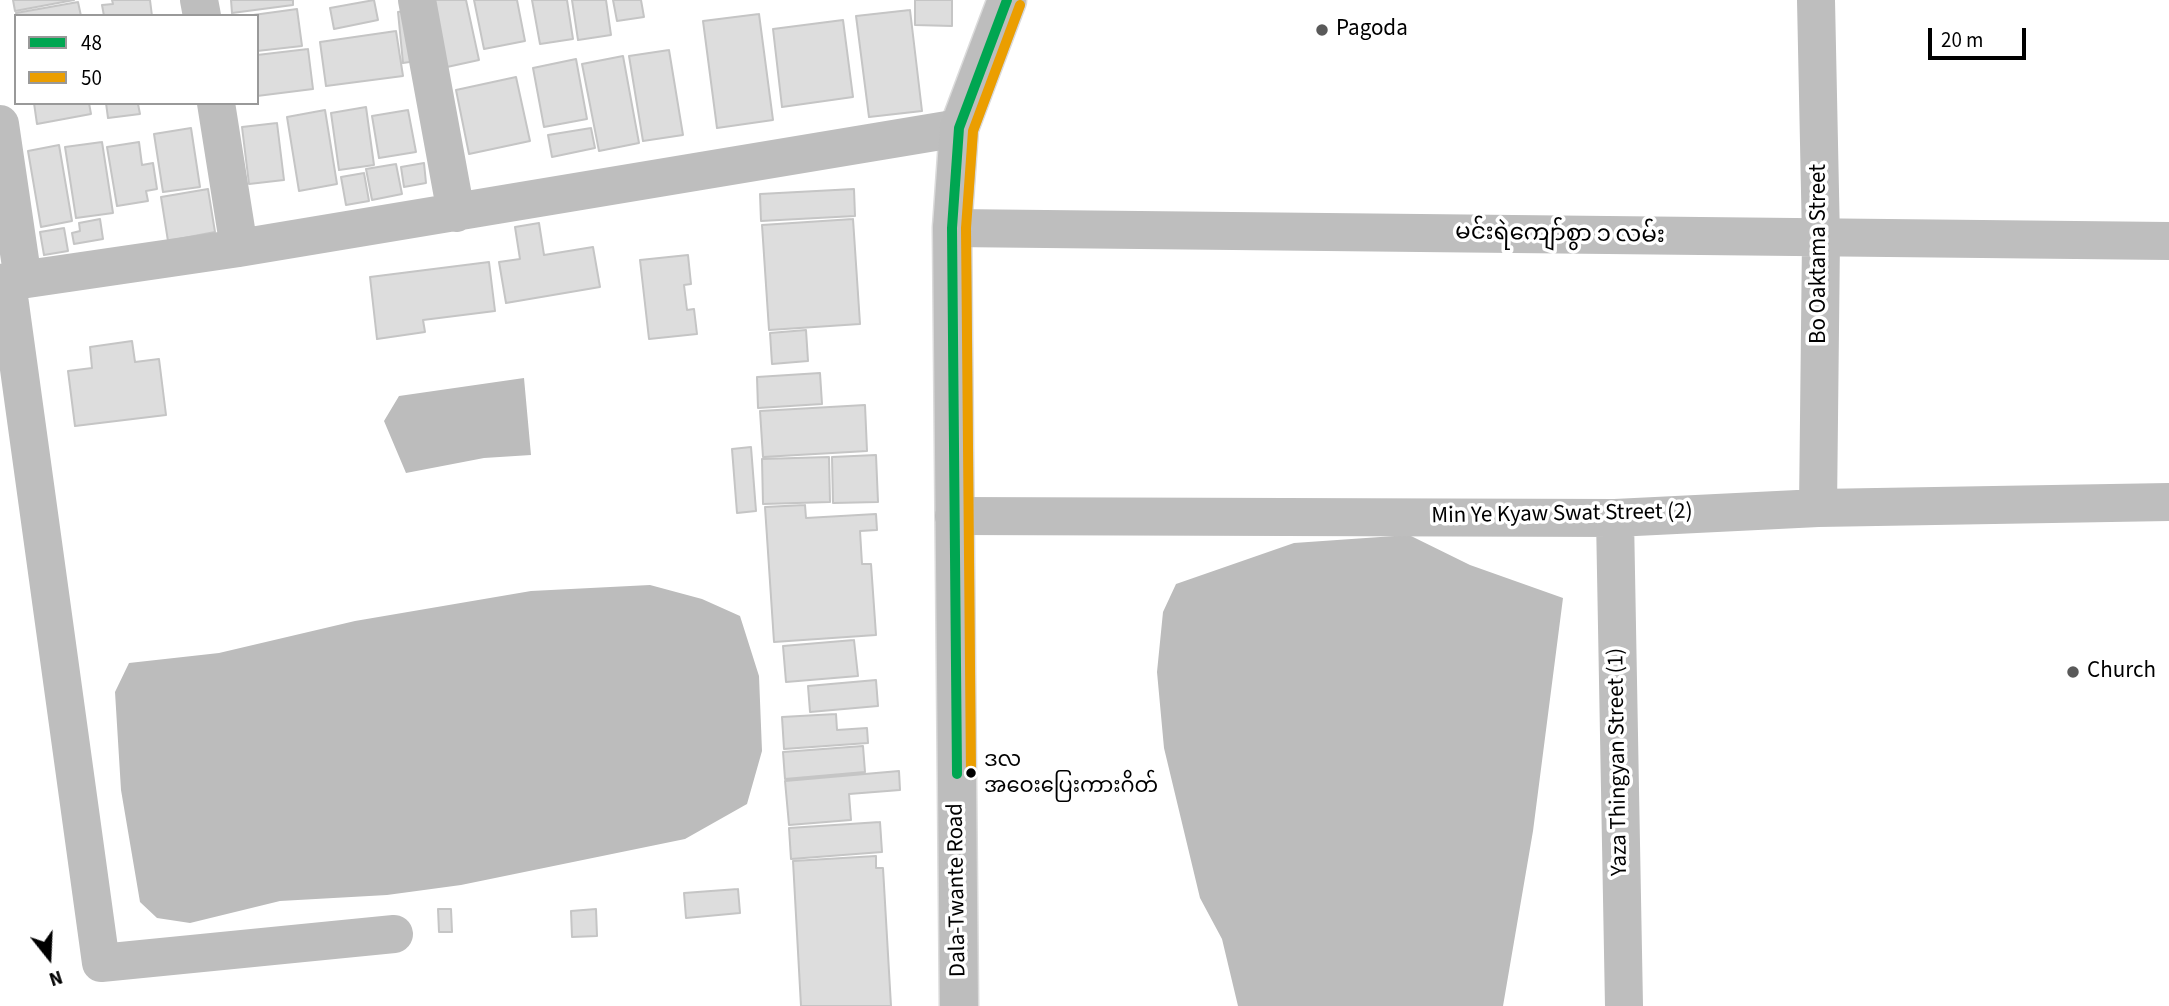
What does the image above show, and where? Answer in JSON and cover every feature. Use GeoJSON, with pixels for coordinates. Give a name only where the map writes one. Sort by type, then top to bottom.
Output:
{"type":"FeatureCollection","features":[{"type":"Feature","properties":{"kind":"main road","name":"Dala-Twante Road"},"geometry":{"type":"LineString","coordinates":[[959,1006],[952,228],[958,128],[1007,0]]}},
{"type":"Feature","properties":{"kind":"street"},"geometry":{"type":"LineString","coordinates":[[417,0],[456,212]]}},
{"type":"Feature","properties":{"kind":"street","name":"Bo Oaktama Street"},"geometry":{"type":"LineString","coordinates":[[1816,0],[1821,239],[1818,508]]}},
{"type":"Feature","properties":{"kind":"street"},"geometry":{"type":"LineString","coordinates":[[216,105],[239,248]]}},
{"type":"Feature","properties":{"kind":"street"},"geometry":{"type":"LineString","coordinates":[[0,124],[10,282],[101,963],[394,934]]}},
{"type":"Feature","properties":{"kind":"street"},"geometry":{"type":"LineString","coordinates":[[10,282],[239,248],[958,128]]}},
{"type":"Feature","properties":{"kind":"street","name":"မင်းရဲကျော်စွာ ၁ လမ်း"},"geometry":{"type":"LineString","coordinates":[[952,228],[2169,241]]}},
{"type":"Feature","properties":{"kind":"street","name":"Min Ye Kyaw Swat Street (2)"},"geometry":{"type":"LineString","coordinates":[[954,516],[1615,518],[1818,508],[2169,502]]}},
{"type":"Feature","properties":{"kind":"street","name":"Yaza Thingyan Street (1)"},"geometry":{"type":"LineString","coordinates":[[1615,518],[1623,1006]]}},
{"type":"Feature","properties":{"kind":"shaded area"},"geometry":{"type":"Polygon","coordinates":[[[524,378],[531,455],[484,458],[406,473],[384,421],[399,396],[524,378]]]}},
{"type":"Feature","properties":{"kind":"shaded area"},"geometry":{"type":"Polygon","coordinates":[[[1409,535],[1470,565],[1563,598],[1533,831],[1503,1006],[1238,1006],[1222,939],[1200,898],[1164,748],[1157,672],[1163,612],[1176,584],[1294,543],[1409,535]]]}},
{"type":"Feature","properties":{"kind":"shaded area"},"geometry":{"type":"Polygon","coordinates":[[[650,585],[702,599],[740,616],[759,676],[762,751],[747,804],[685,839],[461,885],[387,895],[280,901],[190,923],[157,918],[140,902],[121,790],[115,692],[129,663],[219,653],[355,621],[531,591],[650,585]]]}},
{"type":"Feature","properties":{"kind":"building"},"geometry":{"type":"Polygon","coordinates":[[[13,0],[74,0],[15,11],[13,0]]]}},
{"type":"Feature","properties":{"kind":"building"},"geometry":{"type":"Polygon","coordinates":[[[112,0],[150,0],[152,14],[104,14],[102,5],[113,4],[112,0]]]}},
{"type":"Feature","properties":{"kind":"building"},"geometry":{"type":"Polygon","coordinates":[[[231,0],[293,0],[293,5],[232,13],[231,0]]]}},
{"type":"Feature","properties":{"kind":"building"},"geometry":{"type":"Polygon","coordinates":[[[374,0],[378,20],[334,29],[330,8],[374,0]]]}},
{"type":"Feature","properties":{"kind":"building"},"geometry":{"type":"Polygon","coordinates":[[[426,0],[466,0],[479,60],[447,67],[426,0]]]}},
{"type":"Feature","properties":{"kind":"building"},"geometry":{"type":"Polygon","coordinates":[[[474,0],[517,0],[525,41],[484,49],[474,0]]]}},
{"type":"Feature","properties":{"kind":"building"},"geometry":{"type":"Polygon","coordinates":[[[532,0],[567,0],[573,39],[540,44],[532,0]]]}},
{"type":"Feature","properties":{"kind":"building"},"geometry":{"type":"Polygon","coordinates":[[[572,0],[606,0],[611,35],[578,40],[572,0]]]}},
{"type":"Feature","properties":{"kind":"building"},"geometry":{"type":"Polygon","coordinates":[[[613,0],[641,0],[644,17],[617,21],[613,0]]]}},
{"type":"Feature","properties":{"kind":"building"},"geometry":{"type":"Polygon","coordinates":[[[915,0],[952,0],[952,26],[915,25],[915,0]]]}},
{"type":"Feature","properties":{"kind":"building"},"geometry":{"type":"Polygon","coordinates":[[[78,2],[81,14],[16,14],[78,2]]]}},
{"type":"Feature","properties":{"kind":"building"},"geometry":{"type":"Polygon","coordinates":[[[297,9],[302,46],[259,51],[259,14],[297,9]]]}},
{"type":"Feature","properties":{"kind":"building"},"geometry":{"type":"Polygon","coordinates":[[[410,10],[416,61],[403,63],[398,12],[410,10]]]}},
{"type":"Feature","properties":{"kind":"building"},"geometry":{"type":"Polygon","coordinates":[[[910,10],[922,111],[869,117],[856,16],[910,10]]]}},
{"type":"Feature","properties":{"kind":"building"},"geometry":{"type":"Polygon","coordinates":[[[759,14],[773,120],[717,128],[703,21],[759,14]]]}},
{"type":"Feature","properties":{"kind":"building"},"geometry":{"type":"Polygon","coordinates":[[[843,20],[853,97],[782,107],[773,29],[843,20]]]}},
{"type":"Feature","properties":{"kind":"building"},"geometry":{"type":"Polygon","coordinates":[[[396,31],[403,76],[326,86],[320,42],[396,31]]]}},
{"type":"Feature","properties":{"kind":"building"},"geometry":{"type":"Polygon","coordinates":[[[308,49],[313,89],[259,96],[259,55],[308,49]]]}},
{"type":"Feature","properties":{"kind":"building"},"geometry":{"type":"Polygon","coordinates":[[[669,50],[683,135],[643,141],[629,56],[669,50]]]}},
{"type":"Feature","properties":{"kind":"building"},"geometry":{"type":"Polygon","coordinates":[[[623,56],[639,143],[599,151],[582,64],[623,56]]]}},
{"type":"Feature","properties":{"kind":"building"},"geometry":{"type":"Polygon","coordinates":[[[576,59],[587,119],[544,127],[533,68],[576,59]]]}},
{"type":"Feature","properties":{"kind":"building"},"geometry":{"type":"Polygon","coordinates":[[[516,77],[530,141],[469,154],[456,90],[516,77]]]}},
{"type":"Feature","properties":{"kind":"building"},"geometry":{"type":"Polygon","coordinates":[[[34,105],[89,105],[91,114],[37,124],[34,105]]]}},
{"type":"Feature","properties":{"kind":"building"},"geometry":{"type":"Polygon","coordinates":[[[106,105],[138,105],[140,114],[108,118],[106,105]]]}},
{"type":"Feature","properties":{"kind":"building"},"geometry":{"type":"Polygon","coordinates":[[[366,107],[374,165],[339,170],[331,113],[366,107]]]}},
{"type":"Feature","properties":{"kind":"building"},"geometry":{"type":"Polygon","coordinates":[[[325,110],[337,184],[299,191],[287,117],[325,110]]]}},
{"type":"Feature","properties":{"kind":"building"},"geometry":{"type":"Polygon","coordinates":[[[408,110],[416,152],[379,158],[372,116],[408,110]]]}},
{"type":"Feature","properties":{"kind":"building"},"geometry":{"type":"Polygon","coordinates":[[[277,123],[284,180],[249,184],[242,127],[277,123]]]}},
{"type":"Feature","properties":{"kind":"building"},"geometry":{"type":"Polygon","coordinates":[[[191,128],[200,187],[163,192],[154,134],[191,128]]]}},
{"type":"Feature","properties":{"kind":"building"},"geometry":{"type":"Polygon","coordinates":[[[591,128],[595,148],[552,157],[548,135],[591,128]]]}},
{"type":"Feature","properties":{"kind":"building"},"geometry":{"type":"Polygon","coordinates":[[[102,142],[113,213],[76,218],[65,147],[102,142]]]}},
{"type":"Feature","properties":{"kind":"building"},"geometry":{"type":"Polygon","coordinates":[[[139,142],[142,165],[153,163],[157,189],[146,191],[148,201],[117,206],[107,147],[139,142]]]}},
{"type":"Feature","properties":{"kind":"building"},"geometry":{"type":"Polygon","coordinates":[[[59,145],[72,221],[41,227],[28,151],[59,145]]]}},
{"type":"Feature","properties":{"kind":"building"},"geometry":{"type":"Polygon","coordinates":[[[424,163],[426,183],[404,187],[401,167],[424,163]]]}},
{"type":"Feature","properties":{"kind":"building"},"geometry":{"type":"Polygon","coordinates":[[[396,164],[402,194],[372,200],[366,169],[396,164]]]}},
{"type":"Feature","properties":{"kind":"building"},"geometry":{"type":"Polygon","coordinates":[[[364,173],[369,201],[346,205],[341,177],[364,173]]]}},
{"type":"Feature","properties":{"kind":"building"},"geometry":{"type":"Polygon","coordinates":[[[208,189],[215,232],[168,241],[161,197],[208,189]]]}},
{"type":"Feature","properties":{"kind":"building"},"geometry":{"type":"Polygon","coordinates":[[[854,189],[855,216],[761,221],[760,194],[854,189]]]}},
{"type":"Feature","properties":{"kind":"building"},"geometry":{"type":"Polygon","coordinates":[[[100,219],[103,239],[74,244],[72,233],[80,231],[79,223],[100,219]]]}},
{"type":"Feature","properties":{"kind":"building"},"geometry":{"type":"Polygon","coordinates":[[[853,219],[860,324],[769,330],[762,225],[853,219]]]}},
{"type":"Feature","properties":{"kind":"building"},"geometry":{"type":"Polygon","coordinates":[[[539,223],[544,255],[593,247],[600,287],[506,303],[499,262],[520,259],[515,227],[539,223]]]}},
{"type":"Feature","properties":{"kind":"building"},"geometry":{"type":"Polygon","coordinates":[[[64,228],[68,251],[44,255],[40,232],[64,228]]]}},
{"type":"Feature","properties":{"kind":"building"},"geometry":{"type":"Polygon","coordinates":[[[688,255],[691,284],[684,285],[687,310],[694,309],[697,334],[649,339],[640,260],[688,255]]]}},
{"type":"Feature","properties":{"kind":"building"},"geometry":{"type":"Polygon","coordinates":[[[489,262],[495,311],[423,320],[425,332],[377,339],[370,277],[489,262]]]}},
{"type":"Feature","properties":{"kind":"building"},"geometry":{"type":"Polygon","coordinates":[[[806,330],[808,361],[772,364],[770,333],[806,330]]]}},
{"type":"Feature","properties":{"kind":"building"},"geometry":{"type":"Polygon","coordinates":[[[132,341],[135,362],[159,359],[166,415],[75,426],[68,371],[92,368],[90,347],[132,341]]]}},
{"type":"Feature","properties":{"kind":"building"},"geometry":{"type":"Polygon","coordinates":[[[820,373],[822,404],[758,408],[757,377],[820,373]]]}},
{"type":"Feature","properties":{"kind":"building"},"geometry":{"type":"Polygon","coordinates":[[[865,405],[867,451],[763,457],[760,411],[865,405]]]}},
{"type":"Feature","properties":{"kind":"building"},"geometry":{"type":"Polygon","coordinates":[[[751,447],[756,511],[737,513],[732,449],[751,447]]]}},
{"type":"Feature","properties":{"kind":"building"},"geometry":{"type":"Polygon","coordinates":[[[876,455],[878,502],[833,503],[832,457],[876,455]]]}},
{"type":"Feature","properties":{"kind":"building"},"geometry":{"type":"Polygon","coordinates":[[[829,457],[830,502],[763,504],[762,459],[829,457]]]}},
{"type":"Feature","properties":{"kind":"building"},"geometry":{"type":"Polygon","coordinates":[[[805,505],[806,518],[876,514],[877,530],[860,531],[862,564],[871,564],[876,635],[774,642],[765,507],[805,505]]]}},
{"type":"Feature","properties":{"kind":"building"},"geometry":{"type":"Polygon","coordinates":[[[854,640],[858,676],[786,682],[783,646],[854,640]]]}},
{"type":"Feature","properties":{"kind":"building"},"geometry":{"type":"Polygon","coordinates":[[[876,680],[878,706],[810,712],[808,686],[876,680]]]}},
{"type":"Feature","properties":{"kind":"building"},"geometry":{"type":"Polygon","coordinates":[[[836,714],[837,730],[867,728],[868,743],[784,749],[782,717],[836,714]]]}},
{"type":"Feature","properties":{"kind":"building"},"geometry":{"type":"Polygon","coordinates":[[[863,746],[865,772],[785,779],[783,752],[863,746]]]}},
{"type":"Feature","properties":{"kind":"building"},"geometry":{"type":"Polygon","coordinates":[[[899,771],[900,790],[849,794],[851,820],[789,825],[785,781],[899,771]]]}},
{"type":"Feature","properties":{"kind":"building"},"geometry":{"type":"Polygon","coordinates":[[[880,822],[882,852],[791,859],[789,828],[880,822]]]}},
{"type":"Feature","properties":{"kind":"building"},"geometry":{"type":"Polygon","coordinates":[[[876,856],[876,868],[883,868],[891,1006],[801,1006],[793,861],[876,856]]]}},
{"type":"Feature","properties":{"kind":"building"},"geometry":{"type":"Polygon","coordinates":[[[738,889],[740,913],[686,918],[684,893],[738,889]]]}},
{"type":"Feature","properties":{"kind":"building"},"geometry":{"type":"Polygon","coordinates":[[[438,909],[451,909],[452,932],[439,932],[438,909]]]}},
{"type":"Feature","properties":{"kind":"building"},"geometry":{"type":"Polygon","coordinates":[[[596,909],[597,936],[572,937],[571,911],[596,909]]]}},
{"type":"Feature","properties":{"kind":"transit line","name":"48"},"geometry":{"type":"LineString","coordinates":[[957,774],[952,228],[959,128],[1007,0]]}},
{"type":"Feature","properties":{"kind":"transit line","name":"50"},"geometry":{"type":"LineString","coordinates":[[971,774],[966,228],[973,131],[1020,5]]}},
{"type":"Feature","properties":{"kind":"place","name":"Pagoda"},"geometry":{"type":"Point","coordinates":[1322,30]}},
{"type":"Feature","properties":{"kind":"place","name":"Church"},"geometry":{"type":"Point","coordinates":[2073,672]}},
{"type":"Feature","properties":{"kind":"place","name":"ဒလ အဝေးပြေးကားဂိတ်"},"geometry":{"type":"Point","coordinates":[971,773]}}]}
